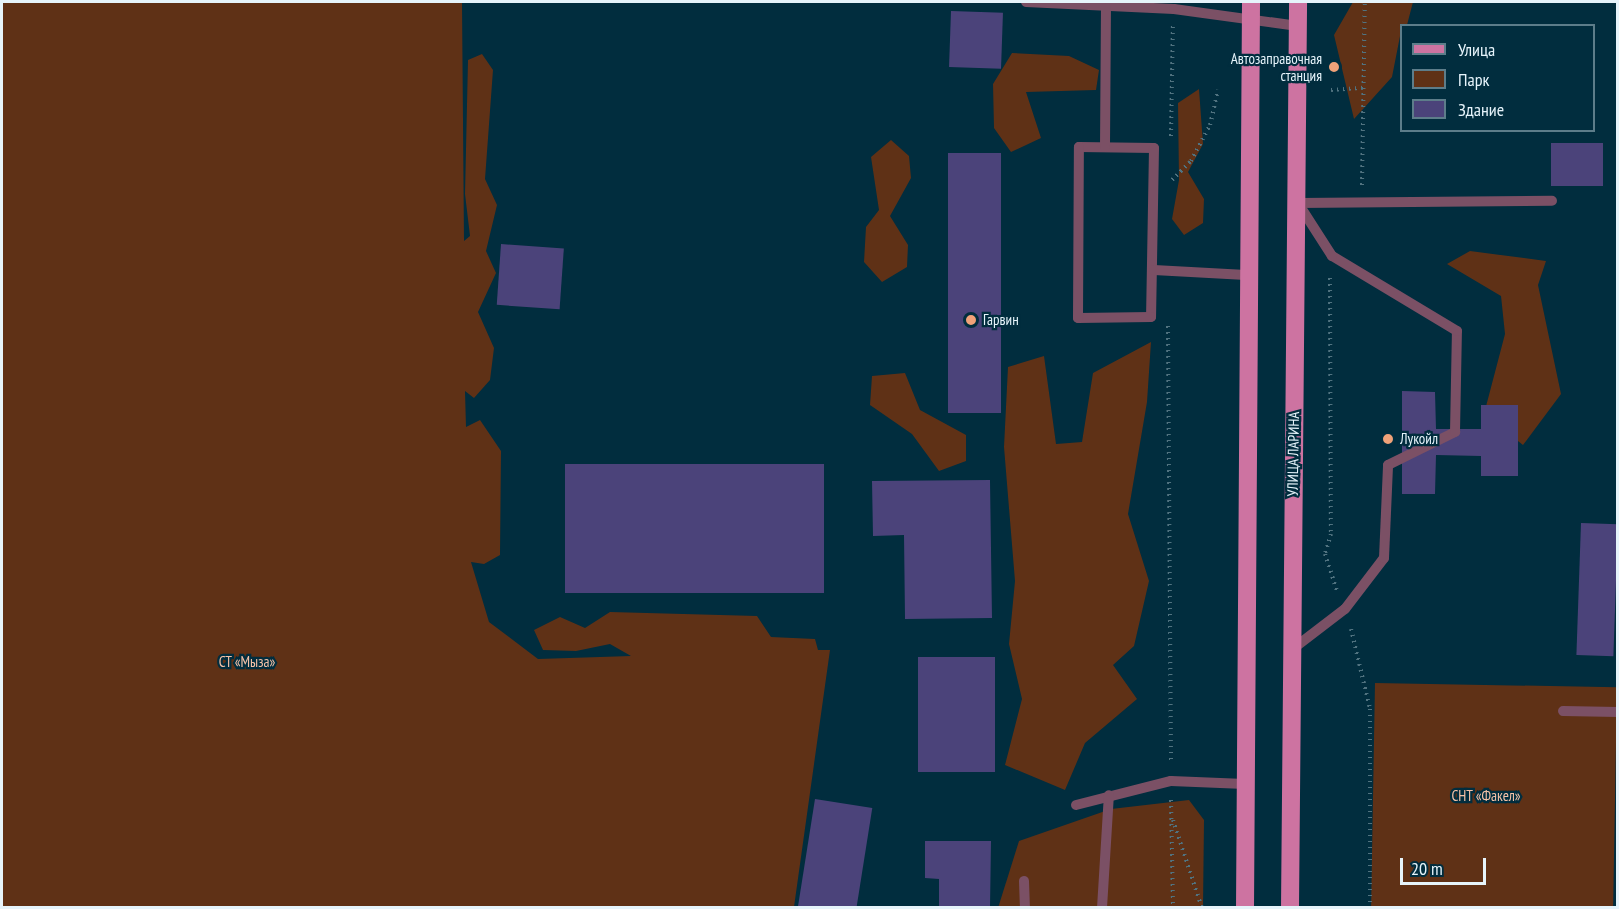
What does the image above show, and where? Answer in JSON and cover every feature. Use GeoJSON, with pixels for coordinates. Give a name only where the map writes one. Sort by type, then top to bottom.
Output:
{"type":"FeatureCollection","features":[{"type":"Feature","properties":{"kind":"main road"},"geometry":{"type":"LineString","coordinates":[[1245,908],[1246,275],[1251,2]]}},
{"type":"Feature","properties":{"kind":"main road","name":"УЛИЦА ЛАРИНА"},"geometry":{"type":"LineString","coordinates":[[1290,908],[1290,652],[1298,203],[1298,2]]}},
{"type":"Feature","properties":{"kind":"lane"},"geometry":{"type":"LineString","coordinates":[[1026,2],[1106,8],[1174,9],[1251,23],[1298,27]]}},
{"type":"Feature","properties":{"kind":"lane"},"geometry":{"type":"LineString","coordinates":[[1105,147],[1106,8]]}},
{"type":"Feature","properties":{"kind":"lane"},"geometry":{"type":"LineString","coordinates":[[1079,147],[1105,147],[1154,148],[1154,270],[1151,317],[1078,318],[1079,147]]}},
{"type":"Feature","properties":{"kind":"lane"},"geometry":{"type":"LineString","coordinates":[[1298,203],[1552,201]]}},
{"type":"Feature","properties":{"kind":"lane"},"geometry":{"type":"LineString","coordinates":[[1290,652],[1345,609],[1384,558],[1388,465],[1455,432],[1457,332],[1332,256],[1298,203]]}},
{"type":"Feature","properties":{"kind":"lane"},"geometry":{"type":"LineString","coordinates":[[1154,270],[1246,275]]}},
{"type":"Feature","properties":{"kind":"lane"},"geometry":{"type":"LineString","coordinates":[[1563,711],[1617,712]]}},
{"type":"Feature","properties":{"kind":"lane"},"geometry":{"type":"LineString","coordinates":[[1076,805],[1171,781],[1245,784]]}},
{"type":"Feature","properties":{"kind":"lane"},"geometry":{"type":"LineString","coordinates":[[1102,908],[1109,795]]}},
{"type":"Feature","properties":{"kind":"lane"},"geometry":{"type":"LineString","coordinates":[[1024,881],[1025,908]]}},
{"type":"Feature","properties":{"kind":"path"},"geometry":{"type":"LineString","coordinates":[[1361,204],[1365,2]]}},
{"type":"Feature","properties":{"kind":"path"},"geometry":{"type":"LineString","coordinates":[[1170,148],[1174,9]]}},
{"type":"Feature","properties":{"kind":"path"},"geometry":{"type":"LineString","coordinates":[[1331,90],[1363,88]]}},
{"type":"Feature","properties":{"kind":"path"},"geometry":{"type":"LineString","coordinates":[[1170,171],[1170,183],[1191,161],[1210,125],[1218,90]]}},
{"type":"Feature","properties":{"kind":"path"},"geometry":{"type":"LineString","coordinates":[[1332,256],[1328,299],[1331,534],[1324,554],[1345,609],[1370,709],[1370,908]]}},
{"type":"Feature","properties":{"kind":"path"},"geometry":{"type":"LineString","coordinates":[[1168,318],[1173,908]]}},
{"type":"Feature","properties":{"kind":"path"},"geometry":{"type":"LineString","coordinates":[[1172,815],[1202,908]]}},
{"type":"Feature","properties":{"kind":"green space","name":"СТ «Мыза»"},"geometry":{"type":"Polygon","coordinates":[[[2,2],[462,2],[464,241],[470,236],[465,194],[468,60],[482,54],[493,70],[485,179],[497,205],[486,251],[496,273],[478,312],[494,348],[490,380],[474,398],[465,391],[466,427],[480,420],[501,451],[500,555],[484,564],[471,562],[489,622],[538,659],[631,656],[610,644],[576,651],[543,650],[534,630],[560,617],[585,628],[610,612],[757,616],[771,637],[815,639],[818,650],[830,650],[794,907],[2,907],[2,2]]]}},
{"type":"Feature","properties":{"kind":"green space"},"geometry":{"type":"Polygon","coordinates":[[[1353,2],[1413,2],[1407,24],[1400,24],[1400,36],[1392,77],[1354,119],[1334,35],[1353,2]]]}},
{"type":"Feature","properties":{"kind":"green space"},"geometry":{"type":"Polygon","coordinates":[[[1012,53],[1069,56],[1099,70],[1096,90],[1026,92],[1041,138],[1011,152],[994,128],[993,84],[1012,53]]]}},
{"type":"Feature","properties":{"kind":"green space"},"geometry":{"type":"Polygon","coordinates":[[[1199,89],[1203,144],[1188,172],[1204,199],[1203,223],[1184,235],[1172,219],[1179,180],[1178,103],[1199,89]]]}},
{"type":"Feature","properties":{"kind":"green space"},"geometry":{"type":"Polygon","coordinates":[[[891,140],[909,156],[911,178],[890,216],[908,245],[907,267],[882,282],[864,262],[866,227],[879,210],[871,157],[891,140]]]}},
{"type":"Feature","properties":{"kind":"green space"},"geometry":{"type":"Polygon","coordinates":[[[1470,251],[1546,261],[1538,285],[1561,394],[1523,445],[1484,414],[1505,334],[1501,296],[1447,264],[1470,251]]]}},
{"type":"Feature","properties":{"kind":"green space"},"geometry":{"type":"Polygon","coordinates":[[[1151,342],[1147,402],[1128,514],[1149,581],[1134,646],[1113,665],[1137,699],[1085,743],[1065,790],[1005,765],[1022,699],[1009,644],[1015,581],[1004,447],[1008,367],[1044,356],[1056,444],[1082,442],[1093,373],[1151,342]]]}},
{"type":"Feature","properties":{"kind":"green space"},"geometry":{"type":"Polygon","coordinates":[[[905,373],[920,410],[966,435],[966,461],[939,471],[912,434],[870,405],[872,376],[905,373]]]}},
{"type":"Feature","properties":{"kind":"green space","name":"СНТ «Факел»"},"geometry":{"type":"Polygon","coordinates":[[[1375,683],[1617,687],[1613,908],[1371,908],[1375,683]]]}},
{"type":"Feature","properties":{"kind":"green space"},"geometry":{"type":"Polygon","coordinates":[[[1189,800],[1204,820],[1203,907],[998,908],[1019,841],[1111,809],[1189,800]]]}},
{"type":"Feature","properties":{"kind":"building"},"geometry":{"type":"Polygon","coordinates":[[[951,11],[1003,13],[1001,69],[949,67],[951,11]]]}},
{"type":"Feature","properties":{"kind":"building"},"geometry":{"type":"Polygon","coordinates":[[[1551,143],[1603,143],[1603,186],[1551,186],[1551,143]]]}},
{"type":"Feature","properties":{"kind":"building"},"geometry":{"type":"Polygon","coordinates":[[[948,153],[1001,153],[1001,413],[948,413],[948,153]]]}},
{"type":"Feature","properties":{"kind":"building"},"geometry":{"type":"Polygon","coordinates":[[[501,244],[564,248],[560,309],[497,305],[501,244]]]}},
{"type":"Feature","properties":{"kind":"building"},"geometry":{"type":"Polygon","coordinates":[[[1402,391],[1435,392],[1436,429],[1481,429],[1481,405],[1518,405],[1518,476],[1481,476],[1481,456],[1436,455],[1435,494],[1402,494],[1402,391]]]}},
{"type":"Feature","properties":{"kind":"building"},"geometry":{"type":"Polygon","coordinates":[[[565,464],[824,464],[824,593],[565,593],[565,464]]]}},
{"type":"Feature","properties":{"kind":"building"},"geometry":{"type":"Polygon","coordinates":[[[990,480],[992,618],[905,619],[904,535],[873,536],[872,481],[990,480]]]}},
{"type":"Feature","properties":{"kind":"building"},"geometry":{"type":"Polygon","coordinates":[[[1581,523],[1618,524],[1613,656],[1576,655],[1581,523]]]}},
{"type":"Feature","properties":{"kind":"building"},"geometry":{"type":"Polygon","coordinates":[[[918,657],[995,657],[995,772],[918,772],[918,657]]]}},
{"type":"Feature","properties":{"kind":"building"},"geometry":{"type":"Polygon","coordinates":[[[815,799],[872,808],[856,908],[798,908],[815,799]]]}},
{"type":"Feature","properties":{"kind":"building"},"geometry":{"type":"Polygon","coordinates":[[[925,841],[991,841],[990,908],[939,908],[939,879],[925,878],[925,841]]]}},
{"type":"Feature","properties":{"kind":"place","name":"Автозаправочная станция"},"geometry":{"type":"Point","coordinates":[1334,67]}},
{"type":"Feature","properties":{"kind":"place","name":"Гарвин"},"geometry":{"type":"Point","coordinates":[971,320]}},
{"type":"Feature","properties":{"kind":"place","name":"Лукойл"},"geometry":{"type":"Point","coordinates":[1388,439]}}]}
